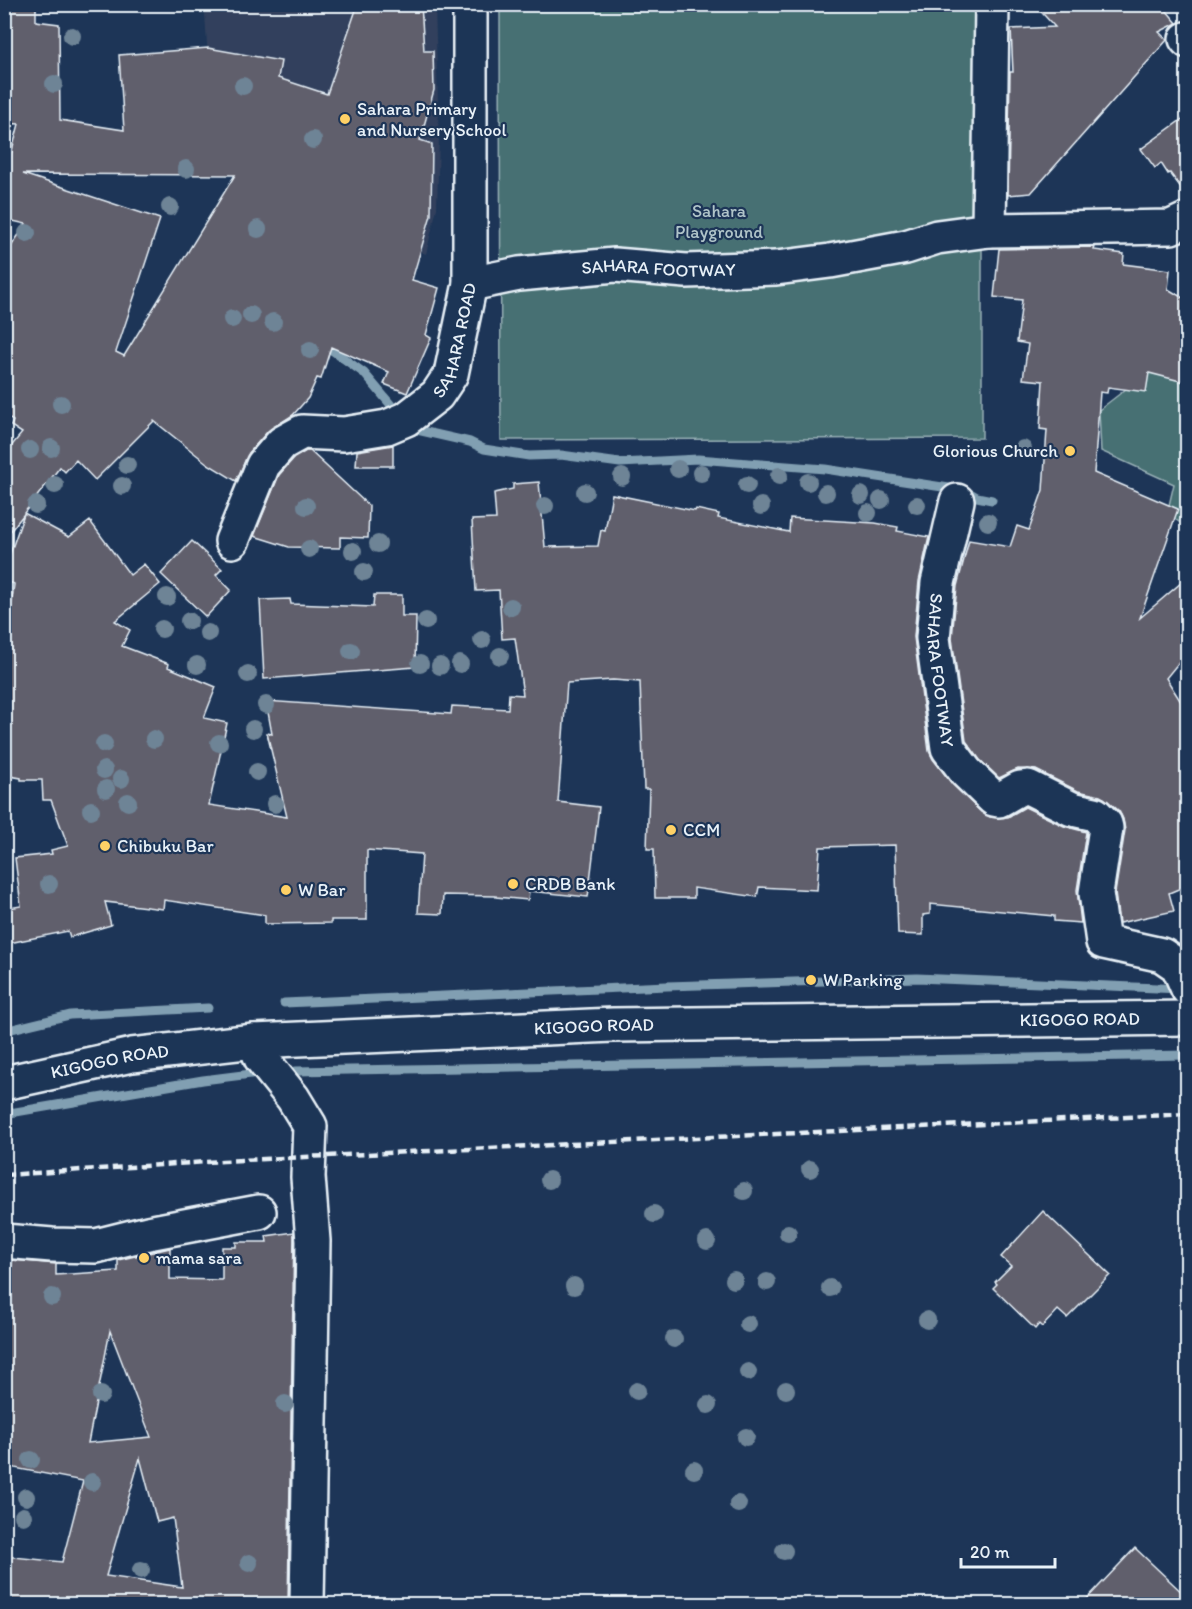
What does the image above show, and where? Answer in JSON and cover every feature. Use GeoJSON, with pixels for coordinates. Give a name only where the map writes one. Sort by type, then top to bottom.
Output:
{"type":"FeatureCollection","features":[{"type":"Feature","properties":{"kind":"street","name":"SAHARA ROAD"},"geometry":{"type":"LineString","coordinates":[[232,541],[263,465],[282,443],[302,432],[344,434],[387,427],[406,419],[437,395],[451,374],[470,284],[470,4]]}},
{"type":"Feature","properties":{"kind":"street"},"geometry":{"type":"LineString","coordinates":[[989,230],[993,4]]}},
{"type":"Feature","properties":{"kind":"street","name":"SAHARA FOOTWAY"},"geometry":{"type":"LineString","coordinates":[[470,284],[519,274],[615,265],[686,271],[777,268],[830,261],[906,247],[937,237],[989,230],[1171,227],[1188,219]]}},
{"type":"Feature","properties":{"kind":"street","name":"SAHARA FOOTWAY"},"geometry":{"type":"LineString","coordinates":[[957,501],[938,583],[933,638],[948,748],[966,772],[994,799],[999,800],[1020,788],[1028,787],[1072,810],[1095,814],[1105,824],[1096,893],[1103,942],[1162,955],[1178,966],[1186,1004]]}},
{"type":"Feature","properties":{"kind":"street","name":"KIGOGO ROAD"},"geometry":{"type":"LineString","coordinates":[[4,1083],[132,1055],[254,1041],[1186,1004]]}},
{"type":"Feature","properties":{"kind":"street"},"geometry":{"type":"LineString","coordinates":[[254,1041],[261,1058],[293,1098],[310,1126],[308,1177],[313,1241],[307,1605]]}},
{"type":"Feature","properties":{"kind":"street"},"geometry":{"type":"LineString","coordinates":[[4,1240],[52,1245],[96,1246],[148,1233],[260,1212]]}},
{"type":"Feature","properties":{"kind":"shaded area","name":"Sahara Primary and Nursery School"},"geometry":{"type":"Polygon","coordinates":[[[200,5],[435,5],[439,138],[437,208],[426,254],[350,223],[211,106],[205,14],[200,5]]]}},
{"type":"Feature","properties":{"kind":"green space","name":"Sahara Playground"},"geometry":{"type":"Polygon","coordinates":[[[500,5],[982,5],[982,438],[501,440],[500,5]]]}},
{"type":"Feature","properties":{"kind":"green space"},"geometry":{"type":"Polygon","coordinates":[[[1148,372],[1179,379],[1187,385],[1187,527],[1167,514],[1174,484],[1101,451],[1099,410],[1148,372]]]}},
{"type":"Feature","properties":{"kind":"building"},"geometry":{"type":"Polygon","coordinates":[[[10,4],[36,4],[36,21],[59,24],[60,120],[124,130],[119,55],[208,48],[281,61],[278,78],[327,94],[358,4],[421,4],[424,51],[433,51],[434,90],[420,140],[432,144],[431,215],[412,280],[439,288],[426,335],[431,338],[407,393],[384,384],[389,372],[331,347],[321,379],[317,378],[308,398],[293,415],[268,431],[249,453],[236,481],[208,464],[154,421],[95,480],[76,460],[65,472],[60,467],[24,513],[69,537],[90,521],[130,575],[144,564],[160,584],[115,621],[130,630],[122,646],[169,664],[168,667],[216,687],[204,718],[227,723],[209,805],[287,817],[267,733],[272,734],[266,701],[451,714],[452,706],[508,709],[509,694],[523,695],[515,638],[502,639],[499,590],[476,591],[472,520],[496,519],[494,493],[513,489],[513,484],[539,482],[545,547],[598,546],[601,530],[605,531],[612,494],[695,511],[696,509],[719,514],[718,518],[789,532],[790,518],[875,523],[898,527],[897,531],[929,537],[919,581],[914,637],[929,751],[933,759],[953,785],[981,812],[990,817],[1008,817],[1025,807],[1064,826],[1086,832],[1077,890],[1081,923],[1054,921],[1054,916],[930,904],[930,914],[923,915],[923,935],[898,934],[895,845],[820,847],[817,890],[759,887],[757,897],[694,888],[694,898],[655,898],[654,849],[647,849],[649,789],[644,789],[640,682],[613,680],[567,683],[558,802],[599,807],[588,897],[529,891],[528,900],[496,896],[443,895],[442,914],[418,913],[422,854],[367,850],[367,920],[265,924],[265,915],[164,900],[163,909],[105,902],[111,925],[70,937],[68,931],[4,944],[4,909],[21,906],[15,858],[52,854],[51,850],[68,846],[51,800],[43,800],[42,780],[21,780],[21,778],[4,775],[4,644],[6,644],[14,584],[4,580],[4,571],[24,514],[4,539],[4,455],[22,433],[11,426],[13,421],[4,415],[4,257],[26,224],[4,219],[4,169],[7,169],[19,124],[4,123],[5,41],[10,41],[10,4]],[[23,174],[160,219],[116,352],[124,356],[235,175],[23,174]]]}},
{"type":"Feature","properties":{"kind":"building"},"geometry":{"type":"Polygon","coordinates":[[[1034,4],[1161,4],[1177,23],[1159,32],[1167,40],[1031,193],[1008,195],[1010,72],[1013,72],[1011,29],[1055,27],[1034,4]]]}},
{"type":"Feature","properties":{"kind":"building"},"geometry":{"type":"Polygon","coordinates":[[[1188,115],[1188,197],[1161,163],[1155,168],[1141,149],[1188,115]]]}},
{"type":"Feature","properties":{"kind":"building"},"geometry":{"type":"Polygon","coordinates":[[[1095,247],[1094,250],[1124,254],[1123,264],[1170,270],[1168,289],[1188,301],[1188,383],[1149,373],[1146,392],[1108,387],[1107,393],[1100,392],[1094,473],[1178,509],[1140,618],[1188,577],[1188,651],[1166,678],[1188,713],[1188,885],[1169,893],[1174,911],[1119,923],[1115,893],[1125,830],[1119,811],[1100,796],[1078,791],[1036,770],[1018,769],[999,778],[980,760],[966,741],[952,638],[957,586],[969,540],[1010,547],[1017,526],[1029,530],[1043,490],[1047,430],[1040,429],[1043,381],[1023,379],[1028,344],[1017,342],[1022,300],[994,297],[999,249],[1095,247]]]}},
{"type":"Feature","properties":{"kind":"building"},"geometry":{"type":"Polygon","coordinates":[[[393,445],[393,466],[356,466],[357,451],[393,445]]]}},
{"type":"Feature","properties":{"kind":"building"},"geometry":{"type":"Polygon","coordinates":[[[310,451],[369,506],[368,538],[340,537],[340,548],[289,547],[254,536],[279,475],[294,458],[310,451]]]}},
{"type":"Feature","properties":{"kind":"building"},"geometry":{"type":"Polygon","coordinates":[[[192,541],[222,569],[216,575],[231,590],[206,617],[161,574],[192,541]]]}},
{"type":"Feature","properties":{"kind":"building"},"geometry":{"type":"Polygon","coordinates":[[[374,595],[402,595],[402,616],[416,616],[415,667],[264,679],[260,600],[290,599],[291,604],[373,607],[374,595]]]}},
{"type":"Feature","properties":{"kind":"building"},"geometry":{"type":"Polygon","coordinates":[[[1043,1211],[1110,1275],[1067,1318],[1058,1310],[1042,1327],[1039,1324],[1035,1329],[993,1288],[997,1284],[995,1282],[1011,1266],[1001,1257],[1043,1211]]]}},
{"type":"Feature","properties":{"kind":"building"},"geometry":{"type":"Polygon","coordinates":[[[294,1232],[288,1605],[4,1605],[4,1556],[62,1562],[83,1481],[4,1466],[4,1281],[10,1282],[12,1260],[56,1264],[56,1275],[118,1271],[118,1260],[170,1248],[170,1279],[222,1280],[222,1247],[236,1247],[236,1242],[267,1242],[266,1236],[294,1232]],[[110,1331],[88,1443],[151,1437],[110,1331]],[[140,1458],[106,1576],[182,1587],[173,1518],[157,1522],[140,1458]]]}},
{"type":"Feature","properties":{"kind":"building"},"geometry":{"type":"Polygon","coordinates":[[[1135,1548],[1188,1598],[1188,1605],[1081,1605],[1135,1548]]]}},
{"type":"Feature","properties":{"kind":"waterway"},"geometry":{"type":"LineString","coordinates":[[322,343],[364,373],[391,405]]}},
{"type":"Feature","properties":{"kind":"waterway"},"geometry":{"type":"LineString","coordinates":[[411,425],[417,430],[470,442],[484,449],[529,456],[561,455],[620,463],[698,459],[825,469],[949,488],[992,500]]}},
{"type":"Feature","properties":{"kind":"waterway"},"geometry":{"type":"LineString","coordinates":[[284,1003],[667,986],[917,978],[1181,989]]}},
{"type":"Feature","properties":{"kind":"waterway"},"geometry":{"type":"LineString","coordinates":[[4,1031],[70,1015],[208,1008]]}},
{"type":"Feature","properties":{"kind":"waterway"},"geometry":{"type":"LineString","coordinates":[[295,1071],[1188,1055]]}},
{"type":"Feature","properties":{"kind":"waterway"},"geometry":{"type":"LineString","coordinates":[[4,1114],[251,1074]]}},
{"type":"Feature","properties":{"kind":"railway"},"geometry":{"type":"LineString","coordinates":[[4,1175],[223,1161],[1188,1114]]}},
{"type":"Feature","properties":{"kind":"place","name":"Sahara Primary and Nursery School"},"geometry":{"type":"Point","coordinates":[345,119]}},
{"type":"Feature","properties":{"kind":"place","name":"Glorious Church"},"geometry":{"type":"Point","coordinates":[1070,451]}},
{"type":"Feature","properties":{"kind":"place","name":"CCM"},"geometry":{"type":"Point","coordinates":[671,830]}},
{"type":"Feature","properties":{"kind":"place","name":"Chibuku Bar"},"geometry":{"type":"Point","coordinates":[105,846]}},
{"type":"Feature","properties":{"kind":"place","name":"CRDB Bank"},"geometry":{"type":"Point","coordinates":[513,884]}},
{"type":"Feature","properties":{"kind":"place","name":"W Bar"},"geometry":{"type":"Point","coordinates":[286,890]}},
{"type":"Feature","properties":{"kind":"place","name":"W Parking"},"geometry":{"type":"Point","coordinates":[811,980]}},
{"type":"Feature","properties":{"kind":"place","name":"mama sara"},"geometry":{"type":"Point","coordinates":[144,1258]}}]}
